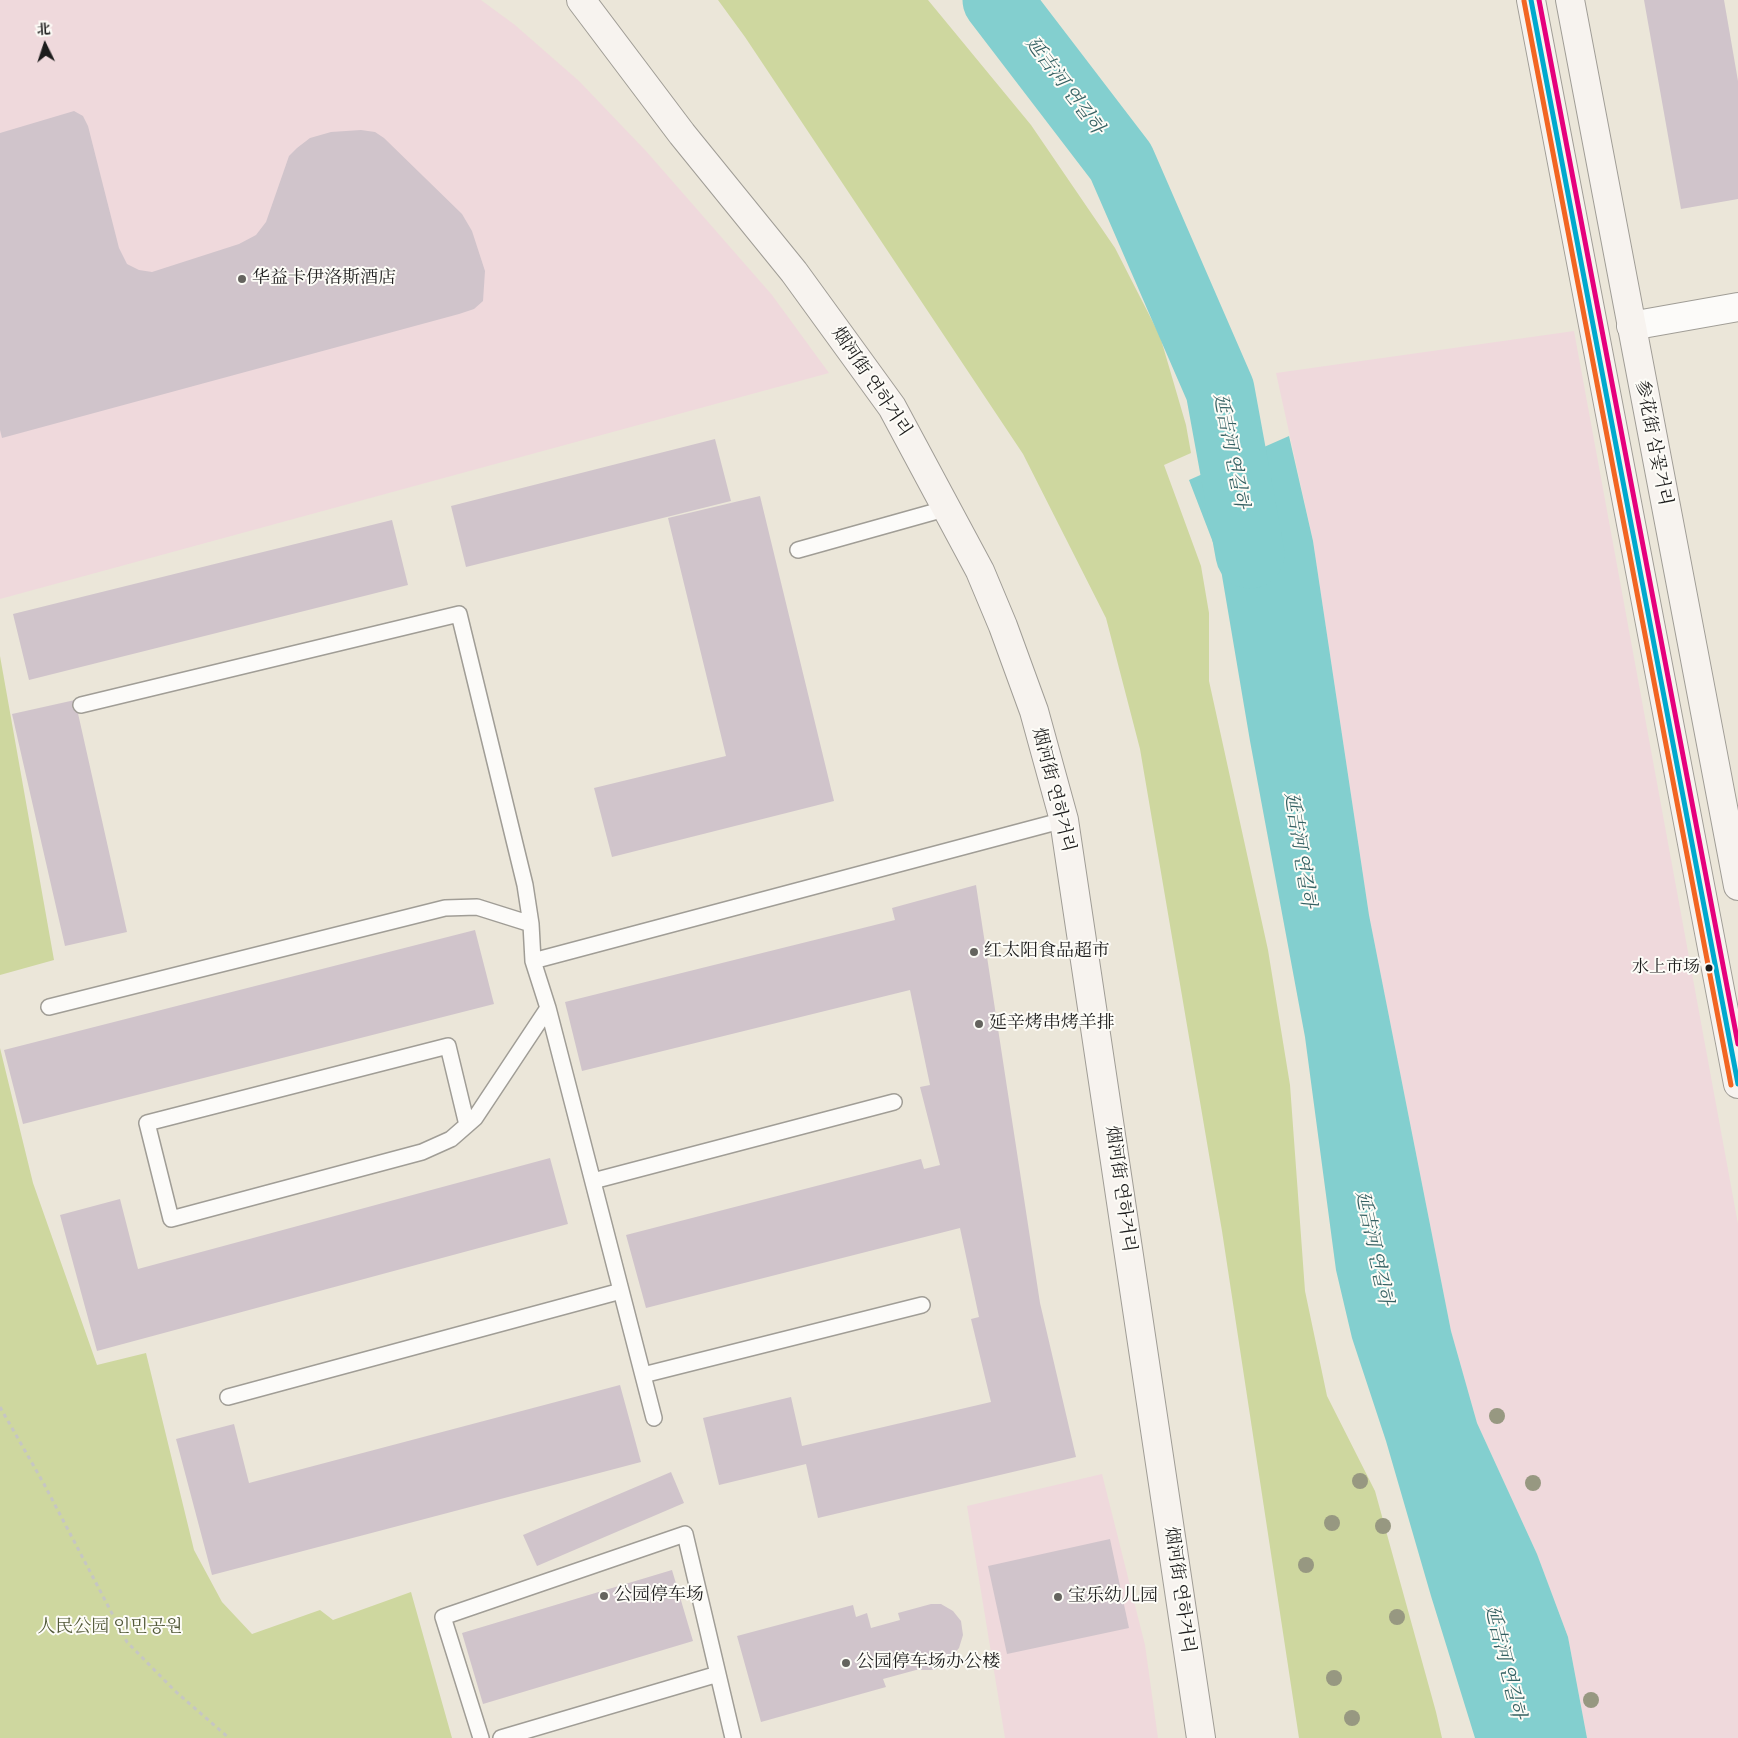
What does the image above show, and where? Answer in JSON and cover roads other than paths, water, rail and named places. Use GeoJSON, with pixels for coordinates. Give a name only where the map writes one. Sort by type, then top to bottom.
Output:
{"type":"FeatureCollection","features":[{"type":"Feature","properties":{"kind":"main road","name":"烟河街 연하거리"},"geometry":{"type":"LineString","coordinates":[[580,0],[682,134],[794,272],[887,399],[948,508],[980,571],[1003,626],[1034,711],[1064,820],[1202,1738]]}},
{"type":"Feature","properties":{"kind":"main road","name":"参花街 삼꽃거리"},"geometry":{"type":"LineString","coordinates":[[1531,0],[1738,1084]]}},
{"type":"Feature","properties":{"kind":"main road","name":"参花街 삼꽃거리"},"geometry":{"type":"LineString","coordinates":[[1570,0],[1738,886]]}},
{"type":"Feature","properties":{"kind":"street"},"geometry":{"type":"LineString","coordinates":[[1631,326],[1738,307]]}},
{"type":"Feature","properties":{"kind":"lane"},"geometry":{"type":"LineString","coordinates":[[798,550],[948,508]]}},
{"type":"Feature","properties":{"kind":"lane"},"geometry":{"type":"LineString","coordinates":[[81,705],[459,614],[525,885],[531,924],[533,961],[548,1008],[654,1418]]}},
{"type":"Feature","properties":{"kind":"lane"},"geometry":{"type":"LineString","coordinates":[[533,961],[1064,820]]}},
{"type":"Feature","properties":{"kind":"lane"},"geometry":{"type":"LineString","coordinates":[[49,1007],[445,908],[477,907],[531,924]]}},
{"type":"Feature","properties":{"kind":"lane"},"geometry":{"type":"LineString","coordinates":[[467,1125],[448,1046],[147,1123],[171,1219],[422,1152],[452,1139],[467,1125],[474,1118],[548,1008]]}},
{"type":"Feature","properties":{"kind":"lane"},"geometry":{"type":"LineString","coordinates":[[593,1181],[894,1102]]}},
{"type":"Feature","properties":{"kind":"lane"},"geometry":{"type":"LineString","coordinates":[[228,1397],[621,1291]]}},
{"type":"Feature","properties":{"kind":"lane"},"geometry":{"type":"LineString","coordinates":[[643,1376],[922,1304]]}},
{"type":"Feature","properties":{"kind":"lane"},"geometry":{"type":"LineString","coordinates":[[481,1738],[443,1617],[685,1534],[733,1738]]}},
{"type":"Feature","properties":{"kind":"lane"},"geometry":{"type":"LineString","coordinates":[[501,1738],[718,1674]]}},
{"type":"Feature","properties":{"kind":"water"},"geometry":{"type":"Polygon","coordinates":[[[1289,436],[1313,541],[1369,915],[1451,1331],[1477,1423],[1537,1554],[1568,1637],[1587,1738],[1475,1738],[1386,1441],[1352,1338],[1336,1270],[1305,1037],[1250,741],[1219,558],[1189,480],[1289,436]]]}},
{"type":"Feature","properties":{"kind":"waterway","name":"延吉河 연길하"},"geometry":{"type":"LineString","coordinates":[[997,0],[1121,162],[1220,390],[1250,554]]}},
{"type":"Feature","properties":{"kind":"place","name":"华益卡伊洛斯酒店"},"geometry":{"type":"Point","coordinates":[242,279]}},
{"type":"Feature","properties":{"kind":"place","name":"红太阳食品超市"},"geometry":{"type":"Point","coordinates":[974,952]}},
{"type":"Feature","properties":{"kind":"place","name":"水上市场"},"geometry":{"type":"Point","coordinates":[1709,968]}},
{"type":"Feature","properties":{"kind":"place","name":"延辛烤串烤羊排"},"geometry":{"type":"Point","coordinates":[979,1024]}},
{"type":"Feature","properties":{"kind":"place","name":"公园停车场"},"geometry":{"type":"Point","coordinates":[604,1596]}},
{"type":"Feature","properties":{"kind":"place","name":"宝乐幼儿园"},"geometry":{"type":"Point","coordinates":[1058,1597]}},
{"type":"Feature","properties":{"kind":"place","name":"公园停车场办公楼"},"geometry":{"type":"Point","coordinates":[846,1663]}},
{"type":"Feature","properties":{"kind":"park label","name":"人民公园 인민공원"},"geometry":{"type":"Point","coordinates":[110,1628]}}]}
